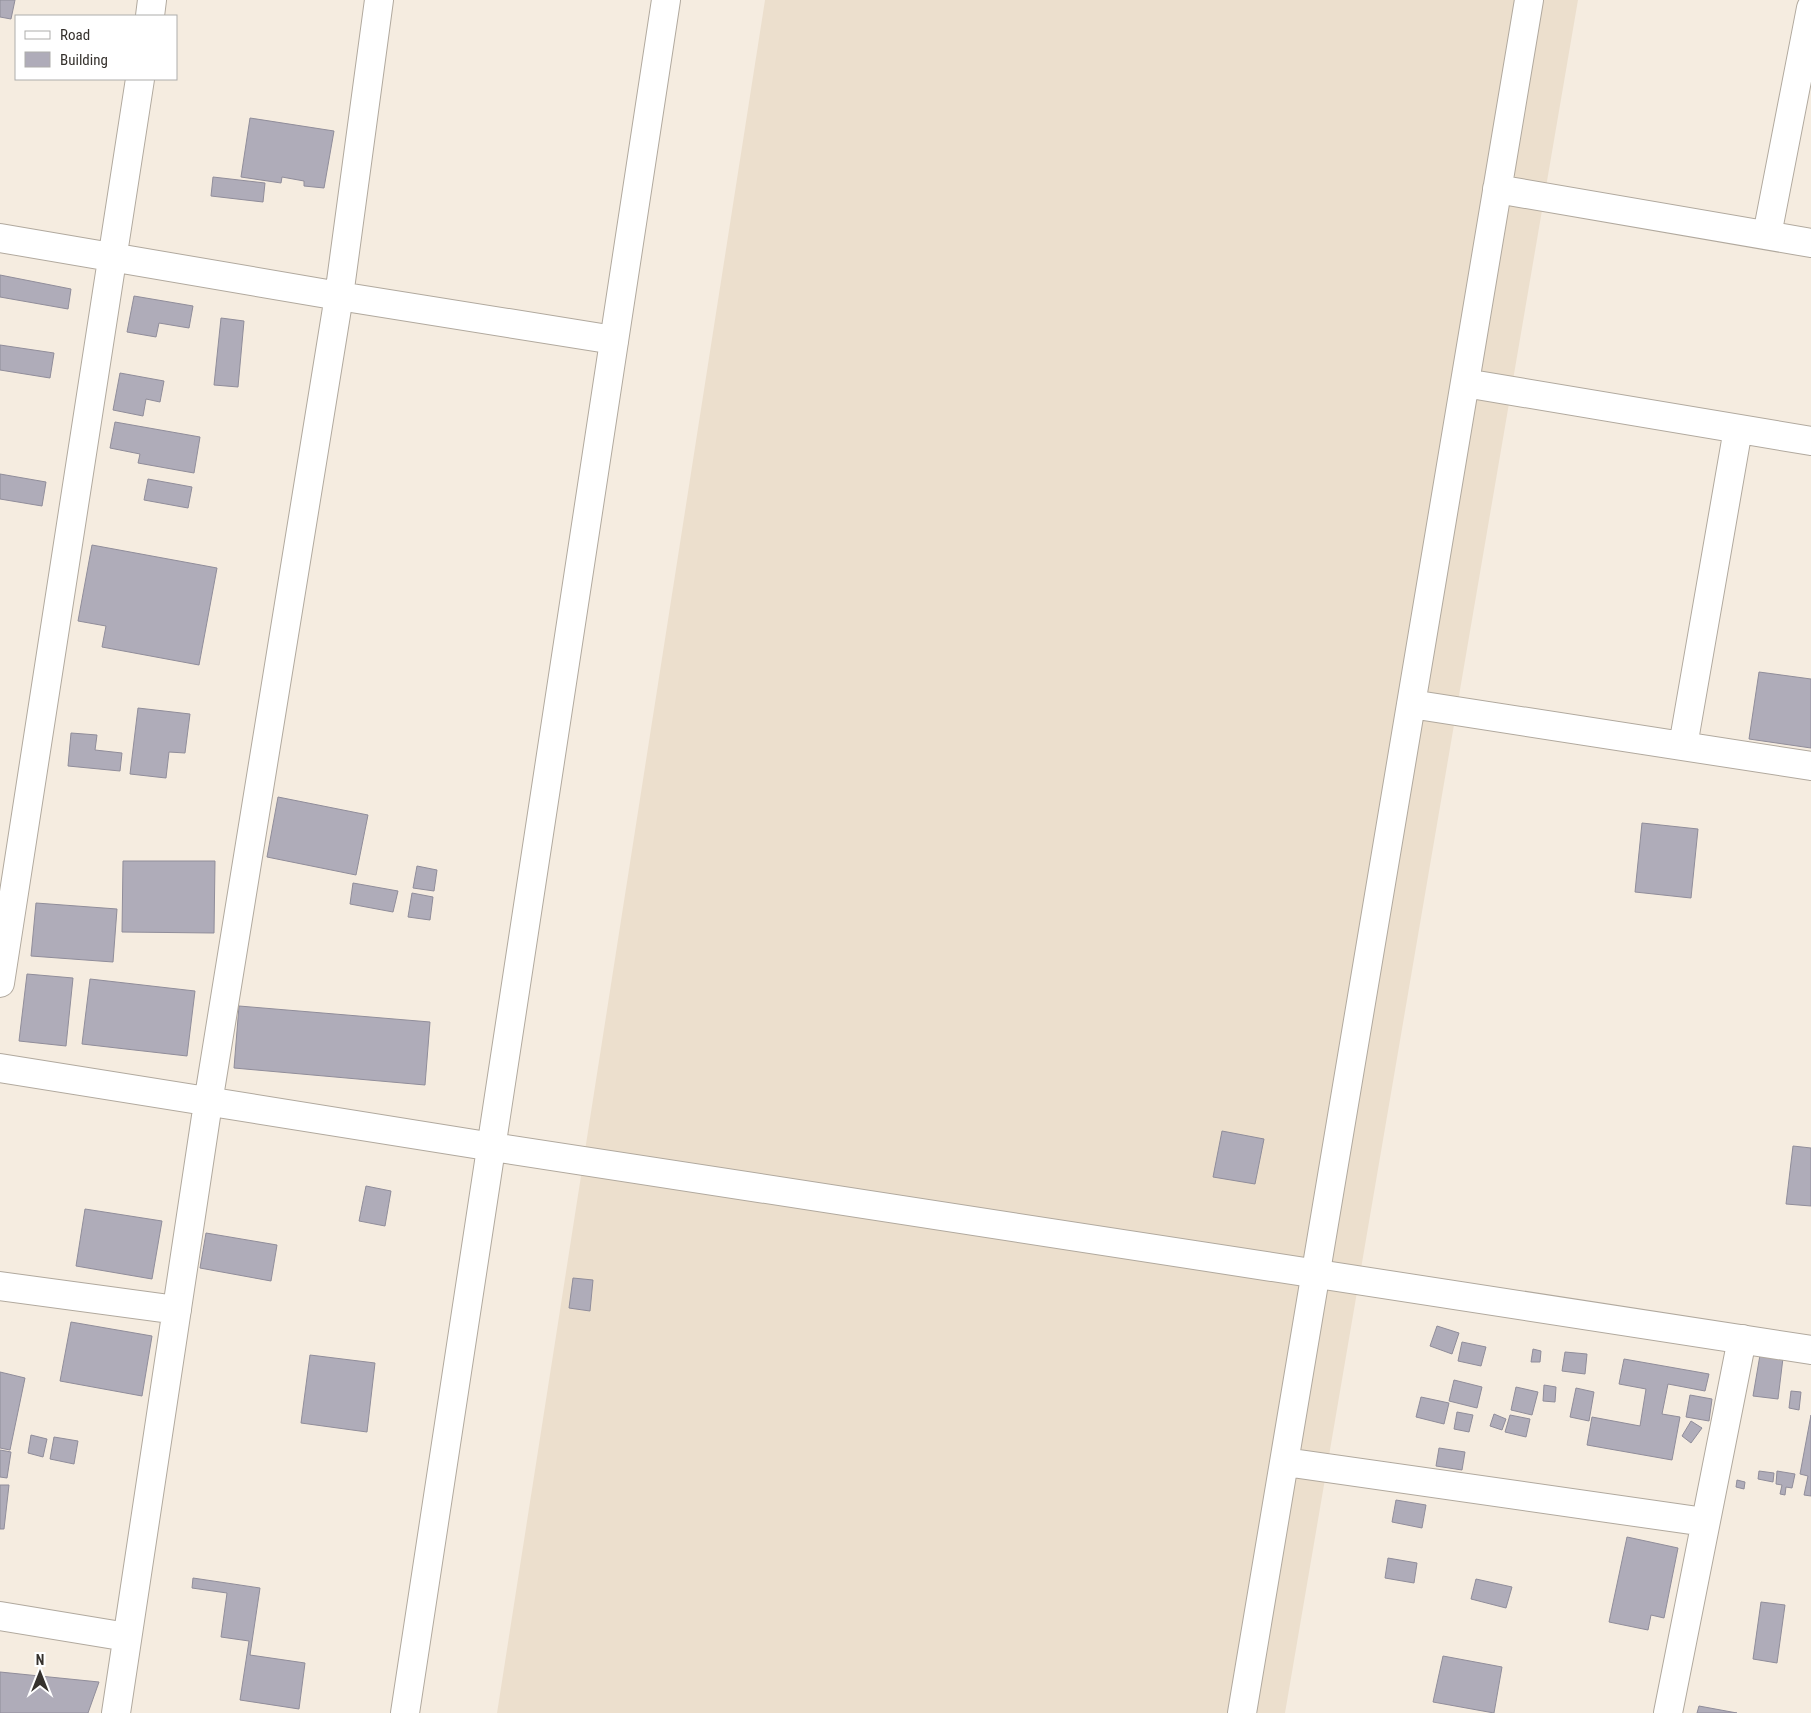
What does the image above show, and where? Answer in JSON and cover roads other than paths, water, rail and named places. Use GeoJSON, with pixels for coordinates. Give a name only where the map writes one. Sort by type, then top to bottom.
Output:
{"type":"FeatureCollection","features":[{"type":"Feature","properties":{"kind":"street"},"geometry":{"type":"LineString","coordinates":[[150,15],[152,0]]}},
{"type":"Feature","properties":{"kind":"street"},"geometry":{"type":"LineString","coordinates":[[116,1713],[208,1103],[339,296],[379,0]]}},
{"type":"Feature","properties":{"kind":"street"},"geometry":{"type":"LineString","coordinates":[[405,1713],[493,1147],[666,0]]}},
{"type":"Feature","properties":{"kind":"street"},"geometry":{"type":"LineString","coordinates":[[1242,1713],[1529,0]]}},
{"type":"Feature","properties":{"kind":"street"},"geometry":{"type":"LineString","coordinates":[[1767,235],[1811,8]]}},
{"type":"Feature","properties":{"kind":"street"},"geometry":{"type":"LineString","coordinates":[[0,983],[140,80]]}},
{"type":"Feature","properties":{"kind":"street"},"geometry":{"type":"LineString","coordinates":[[1497,189],[1811,243]]}},
{"type":"Feature","properties":{"kind":"street"},"geometry":{"type":"LineString","coordinates":[[0,238],[339,296],[614,340]]}},
{"type":"Feature","properties":{"kind":"street"},"geometry":{"type":"LineString","coordinates":[[1465,383],[1811,441]]}},
{"type":"Feature","properties":{"kind":"street"},"geometry":{"type":"LineString","coordinates":[[1683,746],[1738,428]]}},
{"type":"Feature","properties":{"kind":"street"},"geometry":{"type":"LineString","coordinates":[[1411,704],[1811,766]]}},
{"type":"Feature","properties":{"kind":"street"},"geometry":{"type":"LineString","coordinates":[[0,1068],[208,1103],[1811,1350]]}},
{"type":"Feature","properties":{"kind":"street"},"geometry":{"type":"LineString","coordinates":[[0,1286],[177,1310]]}},
{"type":"Feature","properties":{"kind":"street"},"geometry":{"type":"LineString","coordinates":[[1668,1713],[1742,1339]]}},
{"type":"Feature","properties":{"kind":"street"},"geometry":{"type":"LineString","coordinates":[[1285,1462],[1706,1522]]}},
{"type":"Feature","properties":{"kind":"street"},"geometry":{"type":"LineString","coordinates":[[0,1616],[127,1637]]}}]}
